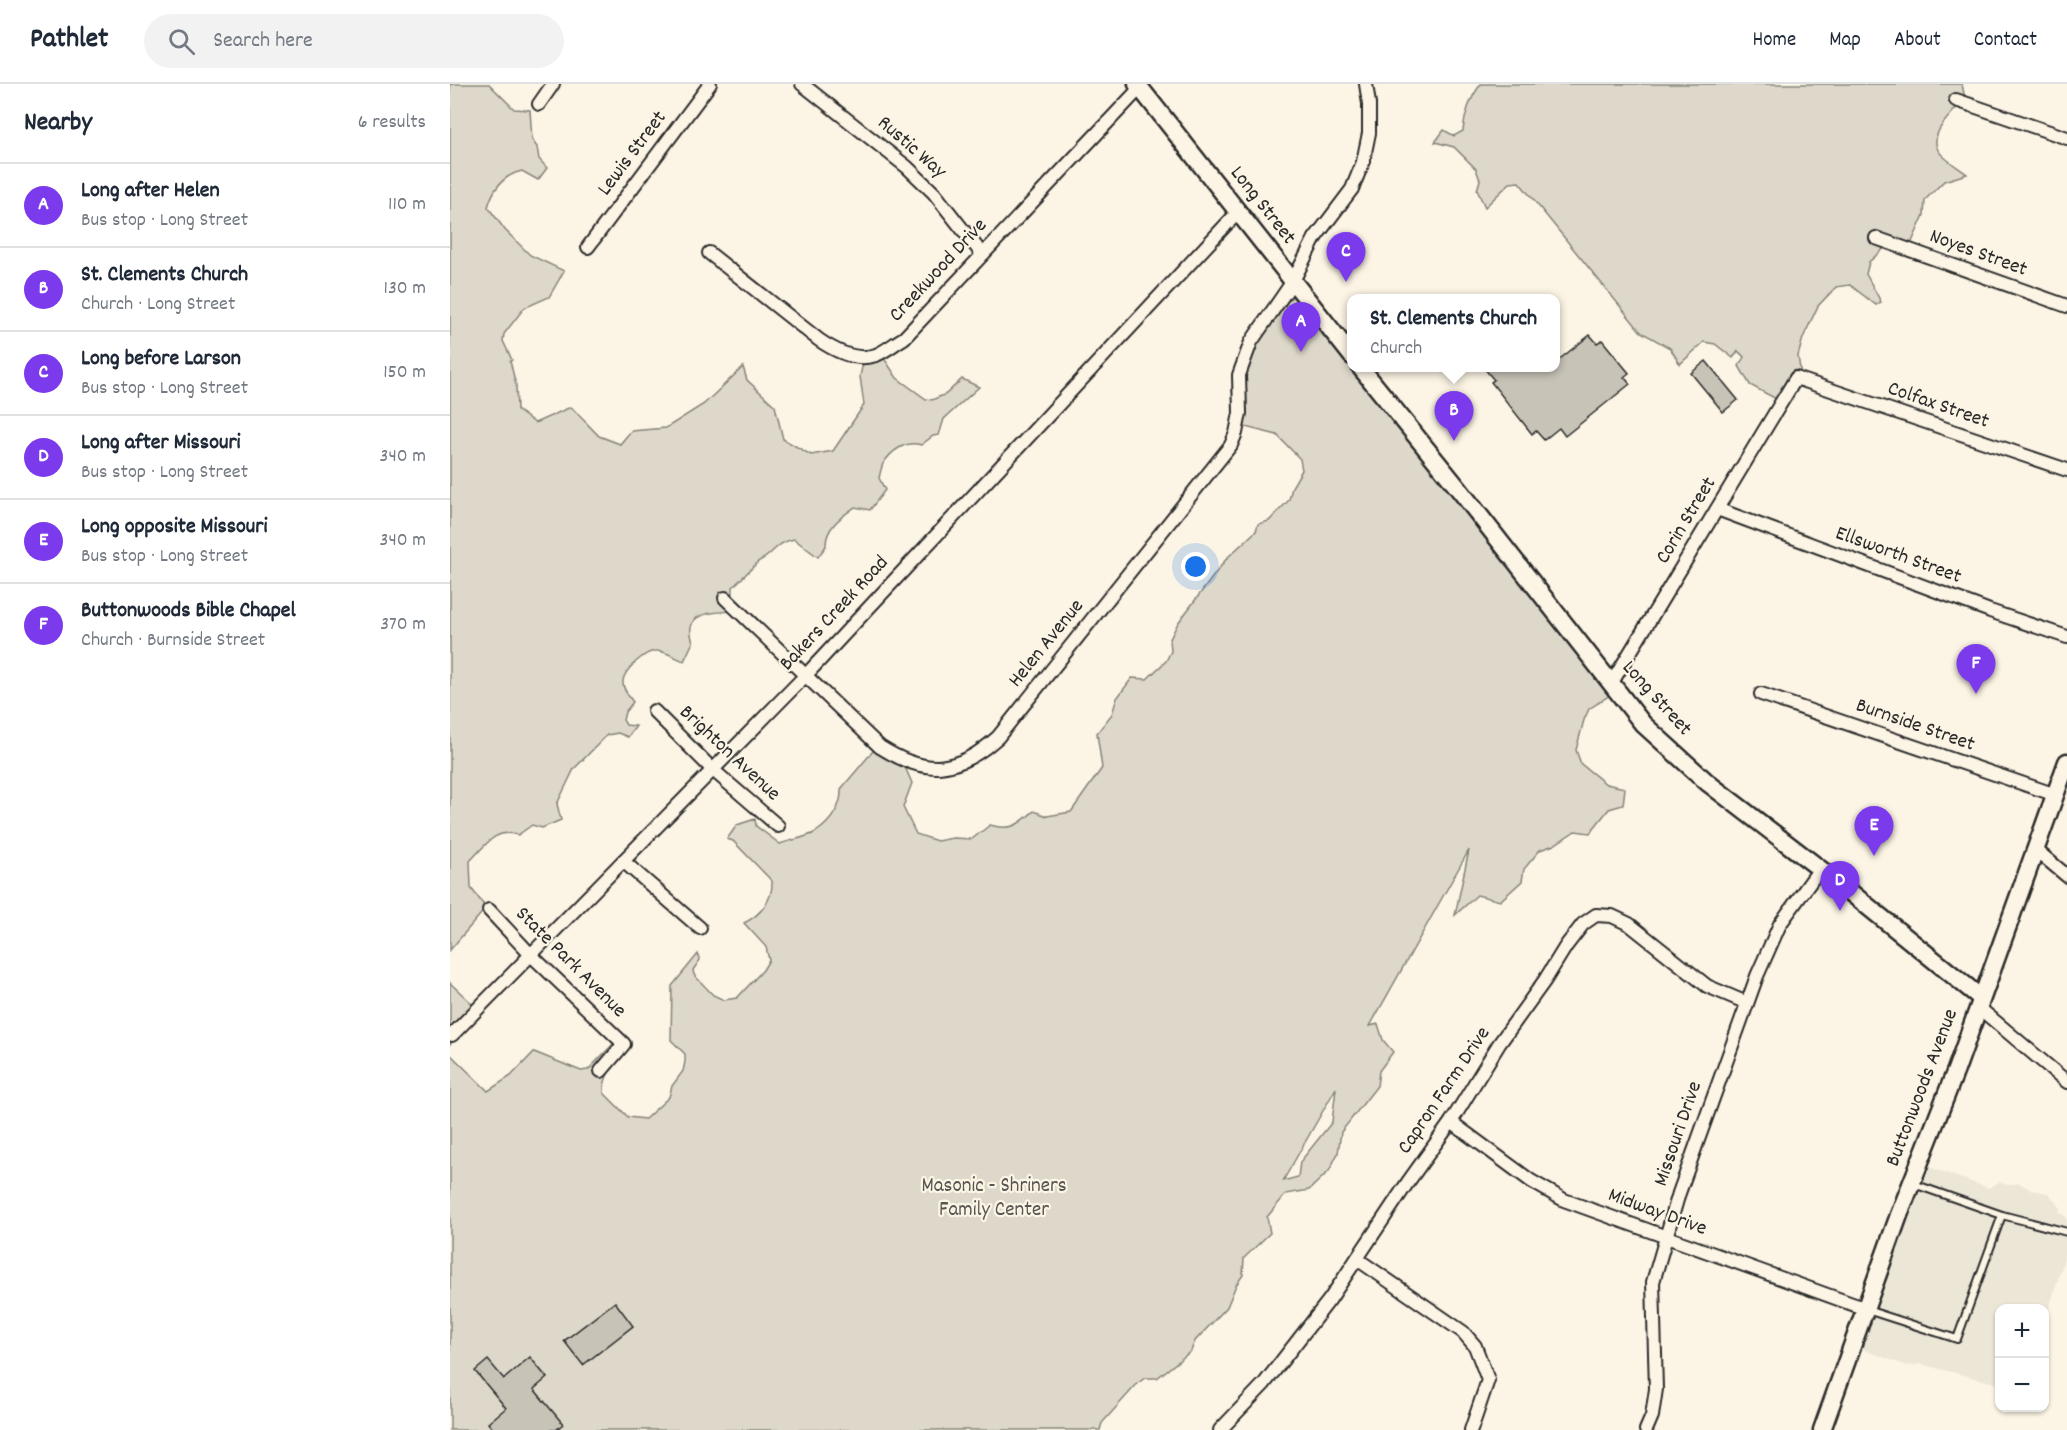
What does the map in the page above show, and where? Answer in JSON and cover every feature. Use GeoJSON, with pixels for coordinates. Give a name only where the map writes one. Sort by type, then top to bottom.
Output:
{"type":"FeatureCollection","features":[{"type":"Feature","properties":{"kind":"street"},"geometry":{"type":"LineString","coordinates":[[539,104],[553,84]]}},
{"type":"Feature","properties":{"kind":"street","name":"Lewis Street"},"geometry":{"type":"LineString","coordinates":[[588,247],[710,84]]}},
{"type":"Feature","properties":{"kind":"street","name":"Rustic Way"},"geometry":{"type":"LineString","coordinates":[[802,84],[907,166],[934,193],[982,254]]}},
{"type":"Feature","properties":{"kind":"street","name":"Helen Avenue"},"geometry":{"type":"LineString","coordinates":[[725,598],[880,747],[902,761],[926,768],[945,766],[963,762],[981,752],[998,737],[1231,445],[1240,413],[1239,375],[1251,342],[1293,281],[1315,238],[1352,189],[1363,162],[1369,133],[1370,104],[1366,84]]}},
{"type":"Feature","properties":{"kind":"street","name":"Creekwood Drive"},"geometry":{"type":"LineString","coordinates":[[709,253],[835,351],[854,357],[875,356],[904,338],[982,254],[1144,88]]}},
{"type":"Feature","properties":{"kind":"street","name":"Long Street"},"geometry":{"type":"LineString","coordinates":[[1144,88],[1347,350]]}},
{"type":"Feature","properties":{"kind":"street"},"geometry":{"type":"LineString","coordinates":[[1956,100],[2067,138]]}},
{"type":"Feature","properties":{"kind":"street","name":"Bakers Creek Road"},"geometry":{"type":"LineString","coordinates":[[452,1035],[806,675],[1238,212]]}},
{"type":"Feature","properties":{"kind":"street","name":"Noyes Street"},"geometry":{"type":"LineString","coordinates":[[1876,238],[2067,306]]}},
{"type":"Feature","properties":{"kind":"street","name":"Long Street"},"geometry":{"type":"LineString","coordinates":[[1364,372],[1643,724],[1708,783],[1819,870],[1980,1002]]}},
{"type":"Feature","properties":{"kind":"street","name":"Corin Street"},"geometry":{"type":"LineString","coordinates":[[1611,684],[1796,378]]}},
{"type":"Feature","properties":{"kind":"street","name":"Colfax Street"},"geometry":{"type":"LineString","coordinates":[[1796,378],[2067,470]]}},
{"type":"Feature","properties":{"kind":"street","name":"Ellsworth Street"},"geometry":{"type":"LineString","coordinates":[[1717,509],[1985,609],[2067,637]]}},
{"type":"Feature","properties":{"kind":"street","name":"Burnside Street"},"geometry":{"type":"LineString","coordinates":[[1761,694],[2056,795]]}},
{"type":"Feature","properties":{"kind":"street","name":"Brighton Avenue"},"geometry":{"type":"LineString","coordinates":[[654,711],[713,770],[778,826]]}},
{"type":"Feature","properties":{"kind":"street","name":"Buttonwoods Avenue"},"geometry":{"type":"LineString","coordinates":[[1822,1430],[1911,1183],[1956,1070],[2067,762]]}},
{"type":"Feature","properties":{"kind":"street"},"geometry":{"type":"LineString","coordinates":[[2036,850],[2067,876]]}},
{"type":"Feature","properties":{"kind":"street"},"geometry":{"type":"LineString","coordinates":[[623,861],[700,928]]}},
{"type":"Feature","properties":{"kind":"street","name":"Missouri Drive"},"geometry":{"type":"LineString","coordinates":[[1646,1430],[1652,1416],[1656,1389],[1653,1282],[1665,1236],[1747,1003],[1780,924],[1819,870]]}},
{"type":"Feature","properties":{"kind":"street","name":"State Park Avenue"},"geometry":{"type":"LineString","coordinates":[[489,910],[531,955],[624,1044],[601,1071]]}},
{"type":"Feature","properties":{"kind":"street","name":"Capron Farm Drive"},"geometry":{"type":"LineString","coordinates":[[1220,1430],[1264,1384],[1330,1299],[1451,1122],[1499,1044],[1583,924],[1596,915],[1612,916],[1629,924],[1707,986],[1747,1003]]}},
{"type":"Feature","properties":{"kind":"street"},"geometry":{"type":"LineString","coordinates":[[1980,1002],[2067,1082]]}},
{"type":"Feature","properties":{"kind":"street","name":"Midway Drive"},"geometry":{"type":"LineString","coordinates":[[1451,1122],[1531,1181],[1564,1200],[1866,1309]]}},
{"type":"Feature","properties":{"kind":"street"},"geometry":{"type":"LineString","coordinates":[[1357,1258],[1463,1332],[1475,1346],[1488,1380],[1471,1430]]}},
{"type":"Feature","properties":{"kind":"lane"},"geometry":{"type":"LineString","coordinates":[[1911,1183],[2002,1215],[2067,1232]]}},
{"type":"Feature","properties":{"kind":"lane"},"geometry":{"type":"LineString","coordinates":[[1866,1309],[1957,1339],[2002,1215]]}},
{"type":"Feature","properties":{"kind":"shaded area"},"geometry":{"type":"Polygon","coordinates":[[[1923,1165],[1989,1188],[1999,1182],[2007,1185],[2019,1183],[2032,1190],[2048,1193],[2061,1208],[2059,1211],[2067,1218],[2067,1249],[2049,1309],[2049,1304],[1995,1304],[1995,1383],[1920,1364],[1907,1366],[1856,1347],[1923,1165]]]}},
{"type":"Feature","properties":{"kind":"green space"},"geometry":{"type":"Polygon","coordinates":[[[450,84],[489,84],[514,109],[530,110],[532,140],[537,147],[539,159],[547,168],[538,180],[522,171],[505,179],[496,189],[488,207],[505,230],[530,255],[564,271],[549,297],[524,308],[504,334],[503,341],[512,360],[510,361],[516,385],[517,410],[535,423],[571,407],[599,436],[620,444],[631,431],[666,428],[704,404],[743,367],[747,380],[775,406],[783,439],[811,455],[833,451],[864,405],[860,376],[863,363],[884,358],[897,378],[926,399],[932,400],[946,394],[962,379],[979,387],[944,419],[939,435],[933,436],[921,445],[904,445],[890,455],[883,464],[879,478],[885,490],[870,510],[855,507],[831,528],[826,546],[818,557],[794,539],[782,543],[759,561],[733,587],[733,611],[708,614],[695,619],[691,632],[693,642],[684,661],[657,651],[647,654],[631,666],[624,677],[623,684],[633,702],[625,712],[623,720],[626,725],[636,726],[628,737],[618,733],[607,735],[574,769],[557,804],[561,820],[542,828],[532,825],[518,835],[510,833],[497,836],[491,839],[470,861],[471,888],[486,908],[450,950],[450,84]]]}},
{"type":"Feature","properties":{"kind":"green space"},"geometry":{"type":"Polygon","coordinates":[[[1481,84],[1962,84],[1965,99],[1944,122],[1936,143],[1943,157],[1967,174],[1944,181],[1925,200],[1924,215],[1911,244],[1890,243],[1869,262],[1866,274],[1881,302],[1876,305],[1850,285],[1836,287],[1818,306],[1803,338],[1798,356],[1801,375],[1780,401],[1750,385],[1739,366],[1744,357],[1738,351],[1733,358],[1715,344],[1704,342],[1680,364],[1670,348],[1641,332],[1519,182],[1510,183],[1485,207],[1477,190],[1480,180],[1476,169],[1454,147],[1435,142],[1444,130],[1454,136],[1463,131],[1469,106],[1481,84]]]}},
{"type":"Feature","properties":{"kind":"green space","name":"Masonic - Shriners Family Center"},"geometry":{"type":"Polygon","coordinates":[[[1292,284],[1347,348],[1347,372],[1366,372],[1616,691],[1589,709],[1576,750],[1581,764],[1606,784],[1625,788],[1623,805],[1609,809],[1590,833],[1575,831],[1554,845],[1540,850],[1524,869],[1522,881],[1500,901],[1477,895],[1455,915],[1469,850],[1370,1026],[1378,1024],[1383,1040],[1393,1052],[1379,1071],[1377,1086],[1341,1132],[1338,1153],[1329,1171],[1309,1190],[1286,1194],[1267,1217],[1270,1233],[1244,1258],[1243,1275],[1227,1307],[1195,1341],[1191,1351],[1157,1378],[1145,1378],[1138,1383],[1102,1423],[1100,1430],[450,1430],[450,1054],[488,1091],[511,1076],[534,1052],[581,1071],[588,1070],[616,1041],[627,1049],[605,1080],[604,1093],[628,1117],[645,1119],[669,1097],[672,1086],[683,1071],[685,1062],[685,1054],[671,1040],[672,986],[698,954],[700,960],[693,970],[694,975],[713,995],[724,1000],[737,998],[763,970],[769,960],[766,947],[744,923],[756,916],[765,906],[772,888],[772,881],[733,841],[727,839],[737,825],[755,819],[756,826],[780,844],[816,832],[834,813],[840,801],[841,789],[873,751],[905,767],[912,783],[903,807],[916,834],[937,841],[953,838],[972,839],[990,825],[1014,826],[1034,811],[1047,816],[1071,812],[1102,768],[1097,733],[1112,714],[1117,698],[1132,678],[1147,679],[1166,661],[1171,651],[1170,639],[1178,623],[1227,558],[1256,531],[1258,524],[1269,521],[1289,500],[1292,487],[1302,470],[1300,459],[1277,435],[1237,425],[1232,389],[1235,374],[1292,284]],[[1336,1088],[1283,1181],[1298,1177],[1300,1162],[1332,1122],[1336,1088]]]}},
{"type":"Feature","properties":{"kind":"green space"},"geometry":{"type":"Polygon","coordinates":[[[450,983],[479,1010],[479,1013],[450,1044],[450,983]]]}},
{"type":"Feature","properties":{"kind":"building"},"geometry":{"type":"Polygon","coordinates":[[[1590,335],[1597,343],[1602,340],[1629,373],[1624,377],[1630,384],[1565,436],[1559,428],[1544,440],[1536,431],[1532,434],[1491,382],[1494,380],[1487,372],[1560,372],[1560,359],[1590,335]]]}},
{"type":"Feature","properties":{"kind":"building"},"geometry":{"type":"Polygon","coordinates":[[[1706,361],[1738,400],[1723,412],[1691,373],[1706,361]]]}},
{"type":"Feature","properties":{"kind":"building"},"geometry":{"type":"Polygon","coordinates":[[[615,1302],[633,1326],[583,1365],[564,1341],[615,1302]]]}},
{"type":"Feature","properties":{"kind":"building"},"geometry":{"type":"Polygon","coordinates":[[[530,1357],[547,1378],[534,1389],[563,1424],[556,1430],[494,1430],[488,1423],[506,1408],[475,1371],[488,1360],[504,1379],[530,1357]]]}},
{"type":"Feature","properties":{"kind":"place","name":"Long before Larson"},"geometry":{"type":"Point","coordinates":[1346,282]}},
{"type":"Feature","properties":{"kind":"place","name":"Long after Helen"},"geometry":{"type":"Point","coordinates":[1301,352]}},
{"type":"Feature","properties":{"kind":"place","name":"St. Clements Church"},"geometry":{"type":"Point","coordinates":[1454,441]}},
{"type":"Feature","properties":{"kind":"place","name":"Buttonwoods Bible Chapel"},"geometry":{"type":"Point","coordinates":[1976,694]}},
{"type":"Feature","properties":{"kind":"place","name":"Long opposite Missouri"},"geometry":{"type":"Point","coordinates":[1874,856]}},
{"type":"Feature","properties":{"kind":"place","name":"Long after Missouri"},"geometry":{"type":"Point","coordinates":[1840,911]}}]}
